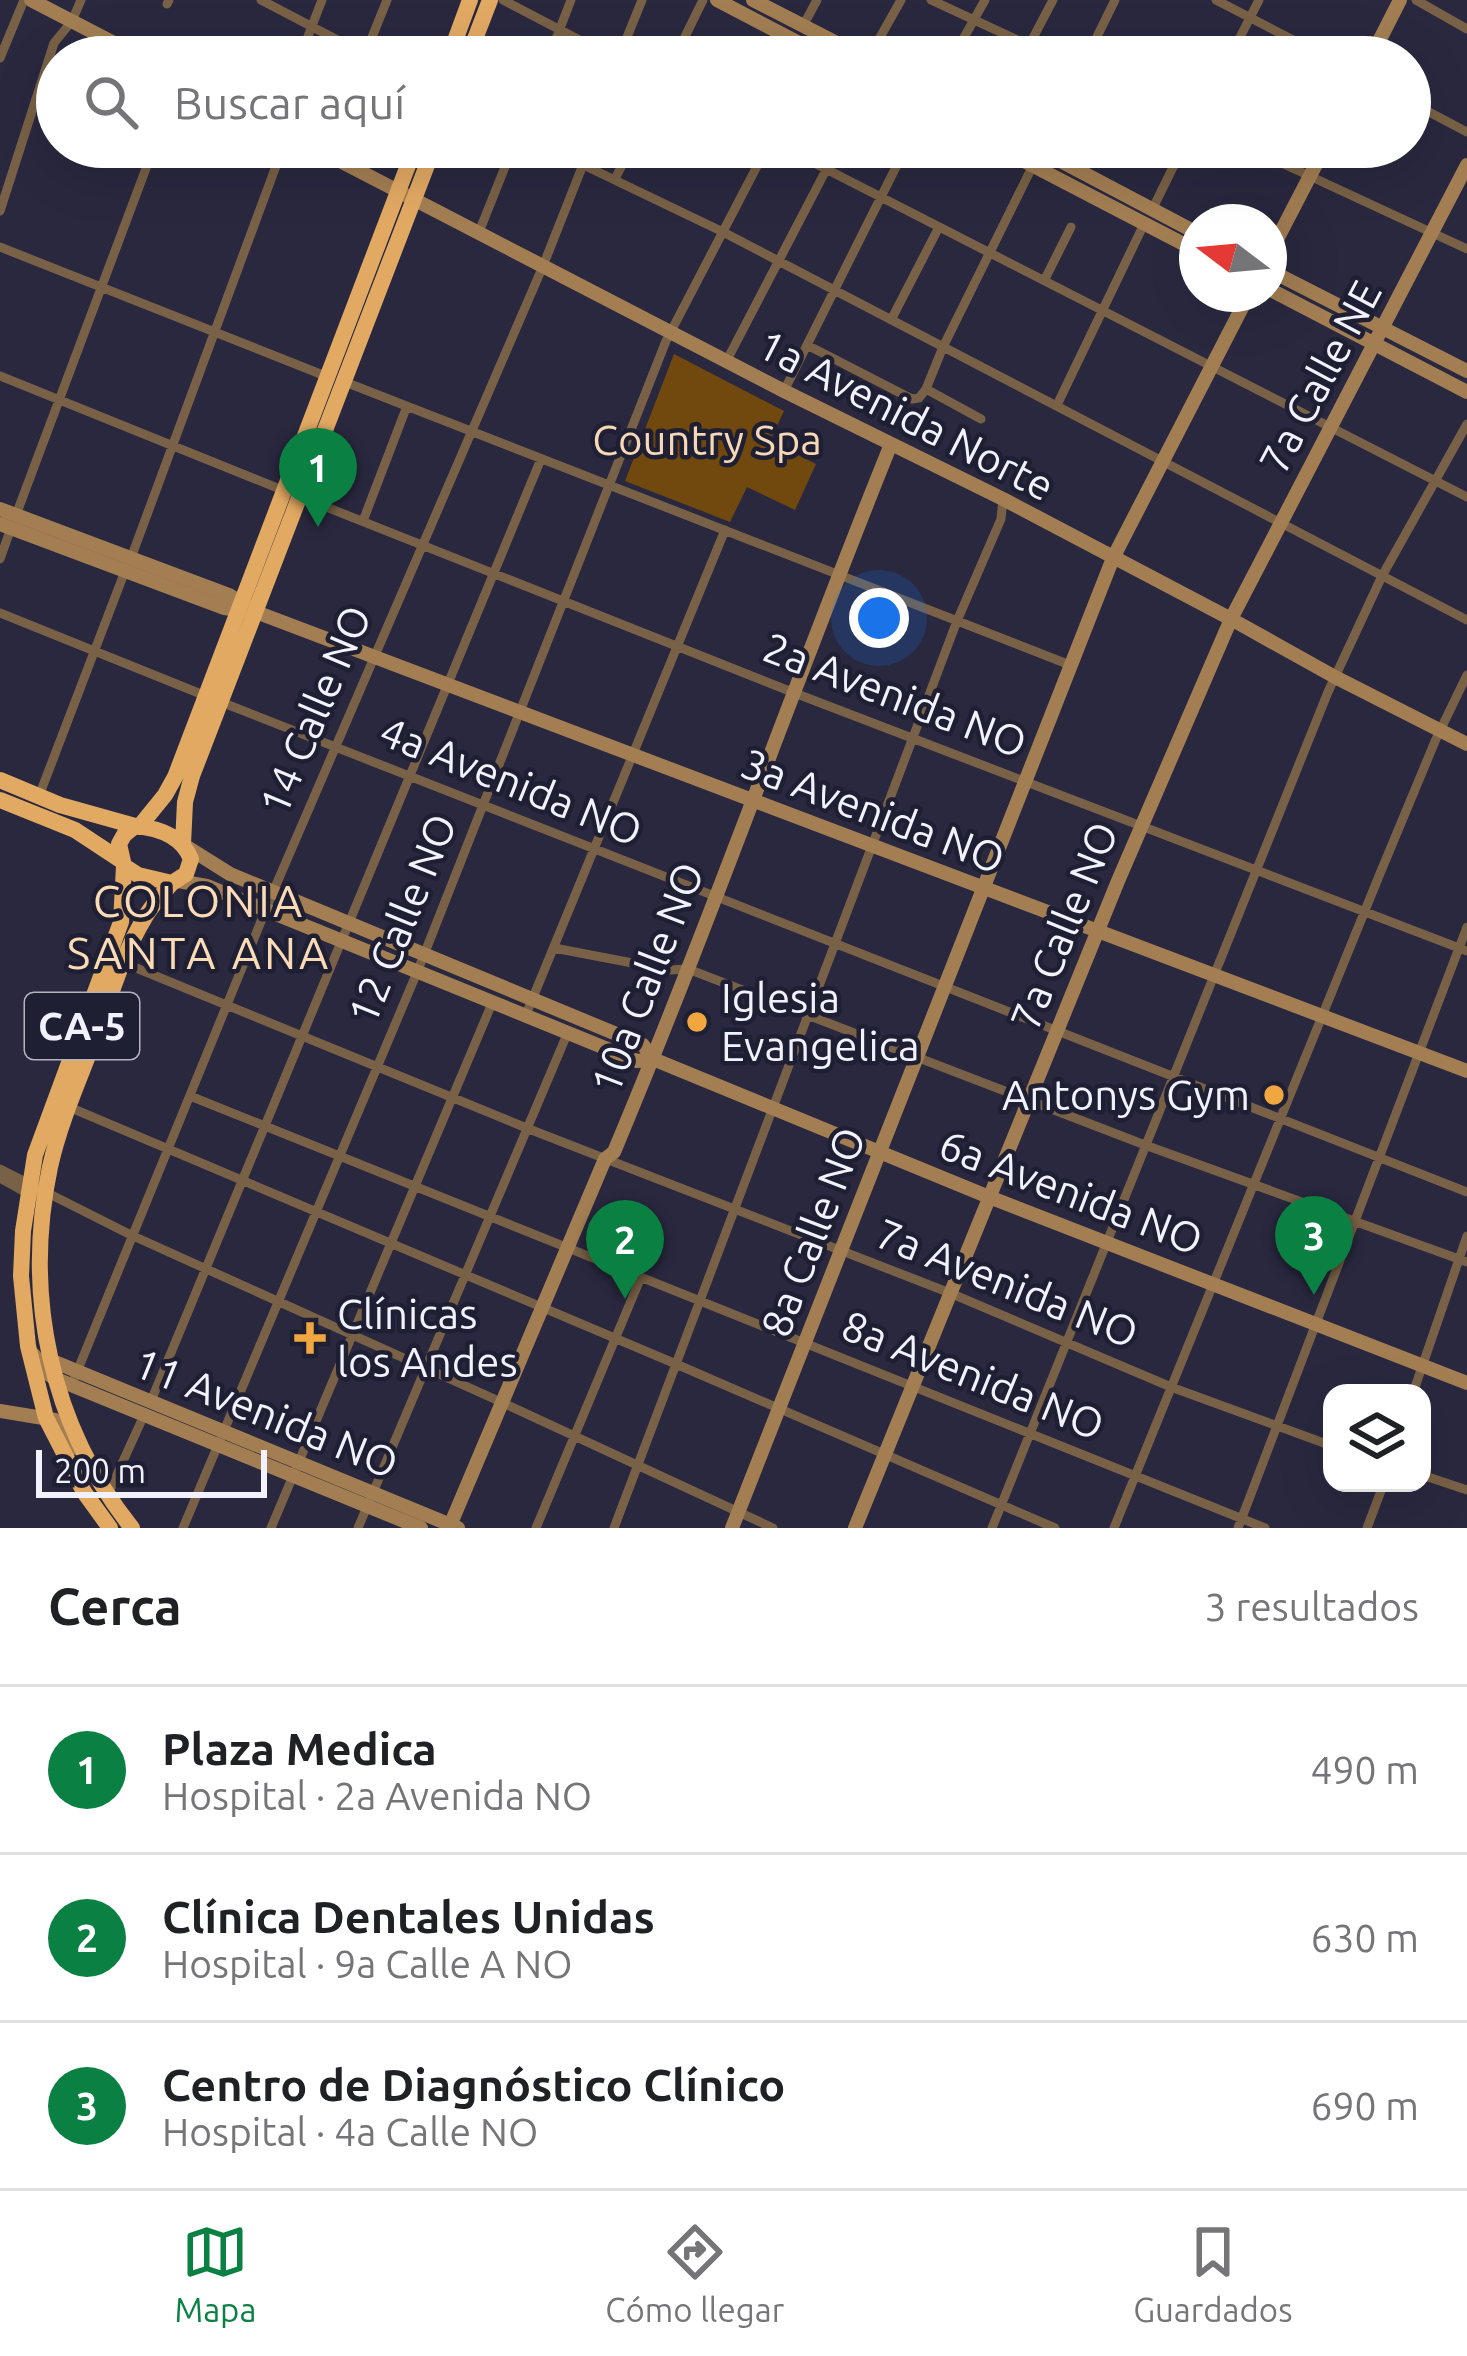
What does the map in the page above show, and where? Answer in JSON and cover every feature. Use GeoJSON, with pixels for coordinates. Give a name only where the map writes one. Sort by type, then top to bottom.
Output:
{"type":"FeatureCollection","features":[{"type":"Feature","properties":{"kind":"highway"},"geometry":{"type":"LineString","coordinates":[[457,36],[470,0]]}},
{"type":"Feature","properties":{"kind":"highway"},"geometry":{"type":"LineString","coordinates":[[476,36],[490,0]]}},
{"type":"Feature","properties":{"kind":"highway"},"geometry":{"type":"LineString","coordinates":[[406,195],[411,168]]}},
{"type":"Feature","properties":{"kind":"highway"},"geometry":{"type":"LineString","coordinates":[[185,846],[185,802],[213,699],[406,195],[422,168]]}},
{"type":"Feature","properties":{"kind":"highway"},"geometry":{"type":"LineString","coordinates":[[137,826],[165,795],[213,699]]}},
{"type":"Feature","properties":{"kind":"highway"},"geometry":{"type":"LineString","coordinates":[[0,780],[138,875],[175,882]]}},
{"type":"Feature","properties":{"kind":"highway"},"geometry":{"type":"LineString","coordinates":[[0,800],[137,826],[165,833],[185,846]]}},
{"type":"Feature","properties":{"kind":"highway","name":"CA-5"},"geometry":{"type":"LineString","coordinates":[[132,1528],[82,1453],[63,1373],[41,1316],[35,1191],[41,1136],[121,922],[121,839],[137,826]]}},
{"type":"Feature","properties":{"kind":"highway","name":"CA-5"},"geometry":{"type":"LineString","coordinates":[[110,1528],[84,1492],[46,1418],[28,1346],[20,1276],[23,1231],[143,919],[189,868],[185,846]]}},
{"type":"Feature","properties":{"kind":"highway"},"geometry":{"type":"LineString","coordinates":[[69,1108],[64,1100],[78,1060],[79,1034]]}},
{"type":"Feature","properties":{"kind":"street"},"geometry":{"type":"LineString","coordinates":[[0,58],[27,0],[101,36]]}},
{"type":"Feature","properties":{"kind":"street"},"geometry":{"type":"LineString","coordinates":[[60,36],[81,0]]}},
{"type":"Feature","properties":{"kind":"street"},"geometry":{"type":"LineString","coordinates":[[261,0],[327,36]]}},
{"type":"Feature","properties":{"kind":"street"},"geometry":{"type":"LineString","coordinates":[[309,36],[322,0]]}},
{"type":"Feature","properties":{"kind":"street"},"geometry":{"type":"LineString","coordinates":[[374,36],[387,0]]}},
{"type":"Feature","properties":{"kind":"street"},"geometry":{"type":"LineString","coordinates":[[503,0],[574,36]]}},
{"type":"Feature","properties":{"kind":"street"},"geometry":{"type":"LineString","coordinates":[[557,36],[572,0]]}},
{"type":"Feature","properties":{"kind":"street"},"geometry":{"type":"LineString","coordinates":[[625,36],[642,0]]}},
{"type":"Feature","properties":{"kind":"street"},"geometry":{"type":"LineString","coordinates":[[685,36],[703,0]]}},
{"type":"Feature","properties":{"kind":"street"},"geometry":{"type":"LineString","coordinates":[[754,0],[823,36]]}},
{"type":"Feature","properties":{"kind":"street"},"geometry":{"type":"LineString","coordinates":[[803,26],[818,0]]}},
{"type":"Feature","properties":{"kind":"street"},"geometry":{"type":"LineString","coordinates":[[879,36],[901,0]]}},
{"type":"Feature","properties":{"kind":"street"},"geometry":{"type":"LineString","coordinates":[[931,0],[1008,36]]}},
{"type":"Feature","properties":{"kind":"street"},"geometry":{"type":"LineString","coordinates":[[965,36],[985,0]]}},
{"type":"Feature","properties":{"kind":"street"},"geometry":{"type":"LineString","coordinates":[[1034,36],[1053,0]]}},
{"type":"Feature","properties":{"kind":"street"},"geometry":{"type":"LineString","coordinates":[[1097,36],[1115,0]]}},
{"type":"Feature","properties":{"kind":"street"},"geometry":{"type":"LineString","coordinates":[[1216,0],[1285,36]]}},
{"type":"Feature","properties":{"kind":"street"},"geometry":{"type":"LineString","coordinates":[[1241,36],[1259,0]]}},
{"type":"Feature","properties":{"kind":"street"},"geometry":{"type":"LineString","coordinates":[[1382,36],[1400,0]]}},
{"type":"Feature","properties":{"kind":"street"},"geometry":{"type":"LineString","coordinates":[[1416,0],[1467,29]]}},
{"type":"Feature","properties":{"kind":"street"},"geometry":{"type":"LineString","coordinates":[[725,2],[785,36]]}},
{"type":"Feature","properties":{"kind":"street"},"geometry":{"type":"LineString","coordinates":[[0,211],[36,99]]}},
{"type":"Feature","properties":{"kind":"street"},"geometry":{"type":"LineString","coordinates":[[1431,113],[1467,132]]}},
{"type":"Feature","properties":{"kind":"street","name":"7a Calle NE"},"geometry":{"type":"LineString","coordinates":[[1231,619],[1467,165]]}},
{"type":"Feature","properties":{"kind":"street"},"geometry":{"type":"LineString","coordinates":[[0,559],[9,522],[146,168]]}},
{"type":"Feature","properties":{"kind":"street"},"geometry":{"type":"LineString","coordinates":[[36,804],[275,168]]}},
{"type":"Feature","properties":{"kind":"street","name":"1a Avenida Norte"},"geometry":{"type":"LineString","coordinates":[[359,168],[1467,744]]}},
{"type":"Feature","properties":{"kind":"street"},"geometry":{"type":"LineString","coordinates":[[479,232],[505,168]]}},
{"type":"Feature","properties":{"kind":"street","name":"14 Calle NO"},"geometry":{"type":"LineString","coordinates":[[63,1373],[168,1150],[273,892],[583,168]]}},
{"type":"Feature","properties":{"kind":"street"},"geometry":{"type":"LineString","coordinates":[[591,168],[723,232],[1467,620]]}},
{"type":"Feature","properties":{"kind":"street"},"geometry":{"type":"LineString","coordinates":[[615,179],[620,168]]}},
{"type":"Feature","properties":{"kind":"street","name":"12 Calle NO"},"geometry":{"type":"LineString","coordinates":[[183,1528],[418,970],[671,331],[756,168]]}},
{"type":"Feature","properties":{"kind":"street"},"geometry":{"type":"LineString","coordinates":[[822,168],[1467,497]]}},
{"type":"Feature","properties":{"kind":"street"},"geometry":{"type":"LineString","coordinates":[[784,391],[896,168]]}},
{"type":"Feature","properties":{"kind":"street"},"geometry":{"type":"LineString","coordinates":[[808,345],[912,399],[919,398],[1032,168]]}},
{"type":"Feature","properties":{"kind":"street"},"geometry":{"type":"LineString","coordinates":[[1038,168],[1179,227]]}},
{"type":"Feature","properties":{"kind":"street"},"geometry":{"type":"LineString","coordinates":[[1071,168],[1179,239]]}},
{"type":"Feature","properties":{"kind":"street"},"geometry":{"type":"LineString","coordinates":[[1057,405],[1172,168]]}},
{"type":"Feature","properties":{"kind":"street"},"geometry":{"type":"LineString","coordinates":[[1293,168],[1467,250]]}},
{"type":"Feature","properties":{"kind":"street"},"geometry":{"type":"LineString","coordinates":[[1287,220],[1314,168]]}},
{"type":"Feature","properties":{"kind":"street"},"geometry":{"type":"LineString","coordinates":[[727,360],[826,170]]}},
{"type":"Feature","properties":{"kind":"street"},"geometry":{"type":"LineString","coordinates":[[891,320],[939,227]]}},
{"type":"Feature","properties":{"kind":"street"},"geometry":{"type":"LineString","coordinates":[[1045,279],[1072,227]]}},
{"type":"Feature","properties":{"kind":"street"},"geometry":{"type":"LineString","coordinates":[[0,247],[1070,665]]}},
{"type":"Feature","properties":{"kind":"street"},"geometry":{"type":"LineString","coordinates":[[1287,279],[1467,371]]}},
{"type":"Feature","properties":{"kind":"street"},"geometry":{"type":"LineString","coordinates":[[1287,298],[1467,392]]}},
{"type":"Feature","properties":{"kind":"street","name":"8a Calle NO"},"geometry":{"type":"LineString","coordinates":[[735,1520],[1113,558],[1240,312]]}},
{"type":"Feature","properties":{"kind":"street","name":"2a Avenida NO"},"geometry":{"type":"LineString","coordinates":[[0,376],[792,692],[1463,950]]}},
{"type":"Feature","properties":{"kind":"street"},"geometry":{"type":"LineString","coordinates":[[926,389],[981,419]]}},
{"type":"Feature","properties":{"kind":"street"},"geometry":{"type":"LineString","coordinates":[[362,521],[406,406]]}},
{"type":"Feature","properties":{"kind":"street"},"geometry":{"type":"LineString","coordinates":[[992,1528],[1335,677],[1382,576],[1467,424]]}},
{"type":"Feature","properties":{"kind":"street","name":"10a Calle NO"},"geometry":{"type":"LineString","coordinates":[[452,1527],[605,1159],[614,1152],[653,1059],[891,444]]}},
{"type":"Feature","properties":{"kind":"street"},"geometry":{"type":"LineString","coordinates":[[108,1494],[542,459]]}},
{"type":"Feature","properties":{"kind":"street"},"geometry":{"type":"LineString","coordinates":[[614,1528],[912,738],[1001,519],[1003,499]]}},
{"type":"Feature","properties":{"kind":"street","name":"3a Avenida NO"},"geometry":{"type":"LineString","coordinates":[[0,508],[9,522],[230,596],[245,608],[1467,1071]]}},
{"type":"Feature","properties":{"kind":"street"},"geometry":{"type":"LineString","coordinates":[[525,1017],[725,530]]}},
{"type":"Feature","properties":{"kind":"street","name":"4a Avenida NO"},"geometry":{"type":"LineString","coordinates":[[0,613],[1467,1192]]}},
{"type":"Feature","properties":{"kind":"street","name":"7a Calle NO"},"geometry":{"type":"LineString","coordinates":[[855,1528],[1097,931],[1231,619]]}},
{"type":"Feature","properties":{"kind":"street"},"geometry":{"type":"LineString","coordinates":[[1114,1528],[1364,912],[1467,675]]}},
{"type":"Feature","properties":{"kind":"street","name":"6a Avenida NO"},"geometry":{"type":"LineString","coordinates":[[185,846],[230,874],[643,1045],[653,1059]]}},
{"type":"Feature","properties":{"kind":"street","name":"6a Avenida NO"},"geometry":{"type":"LineString","coordinates":[[175,882],[207,886],[567,1034],[637,1061],[653,1059],[989,1197],[1467,1382]]}},
{"type":"Feature","properties":{"kind":"street"},"geometry":{"type":"LineString","coordinates":[[1240,1523],[1419,1053],[1463,950],[1467,927]]}},
{"type":"Feature","properties":{"kind":"street"},"geometry":{"type":"LineString","coordinates":[[554,948],[669,970],[688,969],[916,1059],[1463,1261]]}},
{"type":"Feature","properties":{"kind":"street","name":"7a Avenida NO"},"geometry":{"type":"LineString","coordinates":[[124,963],[529,1129],[950,1293],[1171,1387],[1323,1443]]}},
{"type":"Feature","properties":{"kind":"street"},"geometry":{"type":"LineString","coordinates":[[271,1528],[500,985]]}},
{"type":"Feature","properties":{"kind":"street"},"geometry":{"type":"LineString","coordinates":[[358,1528],[574,1016]]}},
{"type":"Feature","properties":{"kind":"street","name":"8a Avenida NO"},"geometry":{"type":"LineString","coordinates":[[190,1096],[1135,1476],[1240,1523],[1265,1528]]}},
{"type":"Feature","properties":{"kind":"street"},"geometry":{"type":"LineString","coordinates":[[69,1108],[1055,1528]]}},
{"type":"Feature","properties":{"kind":"street"},"geometry":{"type":"LineString","coordinates":[[0,1169],[35,1191]]}},
{"type":"Feature","properties":{"kind":"street"},"geometry":{"type":"LineString","coordinates":[[0,1178],[502,1402],[638,1466],[735,1520],[773,1528]]}},
{"type":"Feature","properties":{"kind":"street"},"geometry":{"type":"LineString","coordinates":[[1417,1384],[1463,1261],[1467,1236]]}},
{"type":"Feature","properties":{"kind":"street"},"geometry":{"type":"LineString","coordinates":[[536,1528],[641,1277]]}},
{"type":"Feature","properties":{"kind":"street","name":"11 Avenida NO"},"geometry":{"type":"LineString","coordinates":[[28,1346],[42,1368],[452,1527]]}},
{"type":"Feature","properties":{"kind":"street"},"geometry":{"type":"LineString","coordinates":[[0,1411],[61,1424],[82,1453]]}},
{"type":"Feature","properties":{"kind":"street"},"geometry":{"type":"LineString","coordinates":[[1431,1478],[1467,1490]]}},
{"type":"Feature","properties":{"kind":"street"},"geometry":{"type":"LineString","coordinates":[[1367,1528],[1381,1492]]}},
{"type":"Feature","properties":{"kind":"street","name":"11 Avenida NO"},"geometry":{"type":"LineString","coordinates":[[370,1499],[421,1528]]}},
{"type":"Feature","properties":{"kind":"green space","name":"Country Spa"},"geometry":{"type":"Polygon","coordinates":[[[674,354],[784,411],[770,441],[816,464],[795,510],[747,487],[730,522],[625,481],[674,354]]]}},
{"type":"Feature","properties":{"kind":"place","name":"Plaza Medica"},"geometry":{"type":"Point","coordinates":[318,527]}},
{"type":"Feature","properties":{"kind":"place","name":"Iglesia Evangelica"},"geometry":{"type":"Point","coordinates":[697,1022]}},
{"type":"Feature","properties":{"kind":"place","name":"Antonys Gym"},"geometry":{"type":"Point","coordinates":[1274,1095]}},
{"type":"Feature","properties":{"kind":"place","name":"Centro de Diagnóstico Clínico"},"geometry":{"type":"Point","coordinates":[1314,1295]}},
{"type":"Feature","properties":{"kind":"place","name":"Clínica Dentales Unidas"},"geometry":{"type":"Point","coordinates":[625,1299]}},
{"type":"Feature","properties":{"kind":"place","name":"Clínicas los Andes"},"geometry":{"type":"Point","coordinates":[310,1338]}},
{"type":"Feature","properties":{"kind":"district","name":"COLONIA SANTA ANA"},"geometry":{"type":"Point","coordinates":[199,927]}}]}
